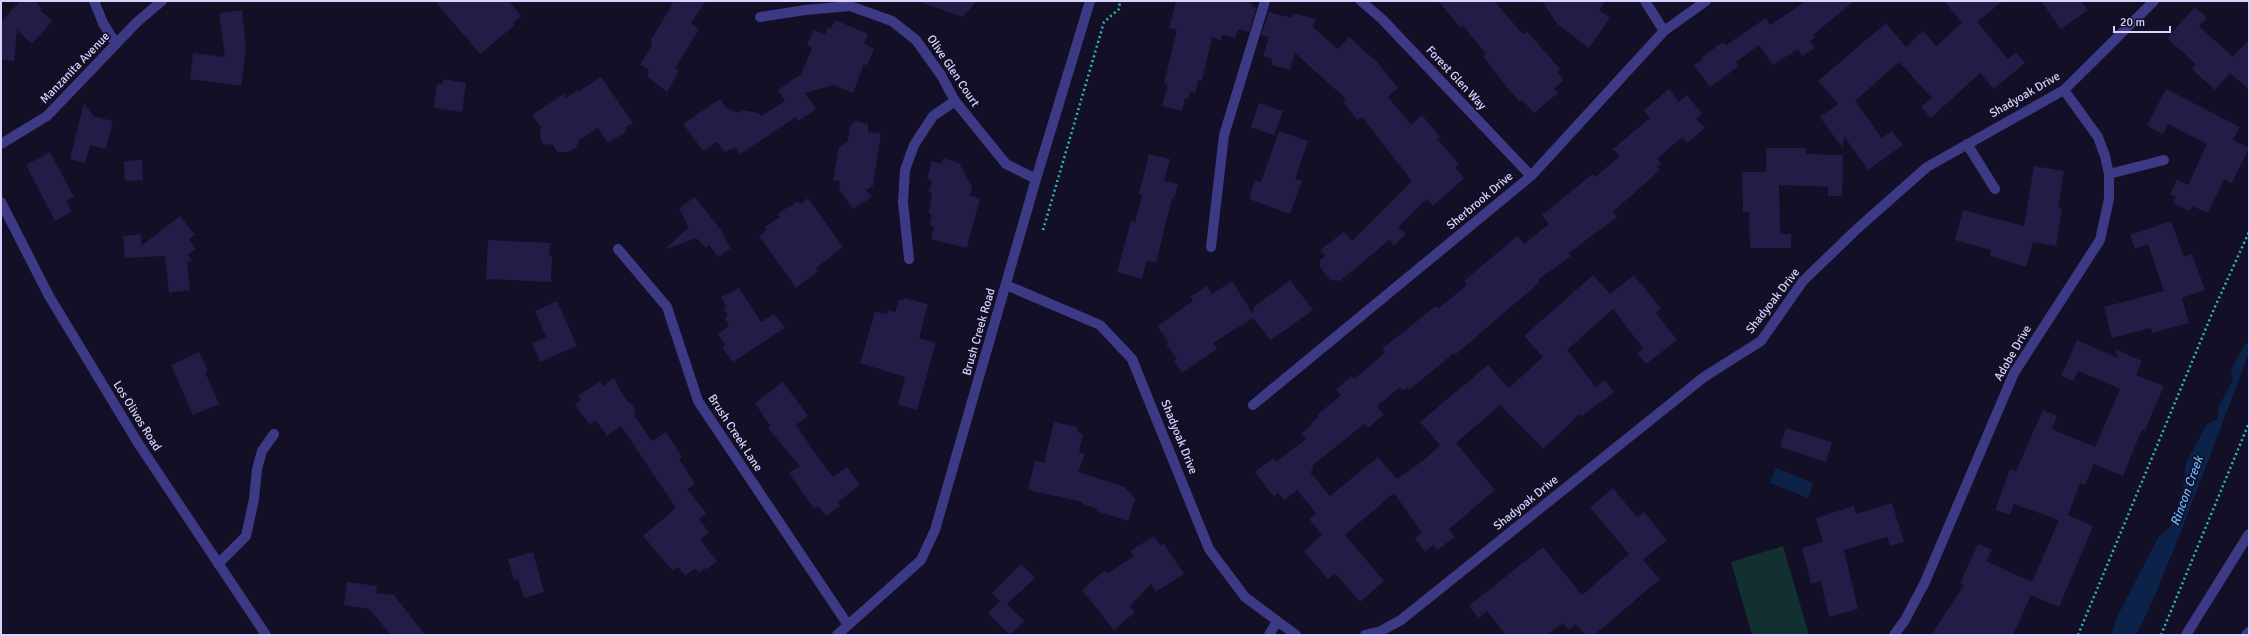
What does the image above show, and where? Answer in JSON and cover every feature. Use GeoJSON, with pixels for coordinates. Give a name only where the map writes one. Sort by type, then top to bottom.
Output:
{"type":"FeatureCollection","features":[{"type":"Feature","properties":{"kind":"street"},"geometry":{"type":"LineString","coordinates":[[94,1],[103,23],[116,44]]}},
{"type":"Feature","properties":{"kind":"street","name":"Manzanita Avenue"},"geometry":{"type":"LineString","coordinates":[[1,144],[47,116],[136,22],[162,1]]}},
{"type":"Feature","properties":{"kind":"street","name":"Brush Creek Road"},"geometry":{"type":"LineString","coordinates":[[837,635],[921,560],[936,530],[1036,179],[1090,1]]}},
{"type":"Feature","properties":{"kind":"street"},"geometry":{"type":"LineString","coordinates":[[1211,246],[1224,135],[1265,1]]}},
{"type":"Feature","properties":{"kind":"street","name":"Forest Glen Way"},"geometry":{"type":"LineString","coordinates":[[1360,1],[1382,19],[1531,176]]}},
{"type":"Feature","properties":{"kind":"street"},"geometry":{"type":"LineString","coordinates":[[1645,1],[1664,31]]}},
{"type":"Feature","properties":{"kind":"street","name":"Sherbrook Drive"},"geometry":{"type":"LineString","coordinates":[[1253,405],[1531,176],[1664,31],[1706,1]]}},
{"type":"Feature","properties":{"kind":"street","name":"Shadyoak Drive"},"geometry":{"type":"LineString","coordinates":[[1365,635],[1381,631],[1401,620],[1704,377],[1761,341],[1803,280],[1858,228],[1927,167],[2064,90],[2154,1]]}},
{"type":"Feature","properties":{"kind":"street","name":"Olive Glen Court"},"geometry":{"type":"LineString","coordinates":[[760,18],[805,10],[850,6],[892,20],[916,40],[941,75],[955,101],[1006,164],[1036,179]]}},
{"type":"Feature","properties":{"kind":"street","name":"Adobe Drive"},"geometry":{"type":"LineString","coordinates":[[1895,635],[1905,620],[1925,582],[2014,373],[2100,240],[2109,199],[2109,174],[2105,156],[2098,137],[2064,90]]}},
{"type":"Feature","properties":{"kind":"street"},"geometry":{"type":"LineString","coordinates":[[909,259],[903,202],[905,170],[914,145],[932,116],[955,101]]}},
{"type":"Feature","properties":{"kind":"street"},"geometry":{"type":"LineString","coordinates":[[1967,144],[1995,189]]}},
{"type":"Feature","properties":{"kind":"street"},"geometry":{"type":"LineString","coordinates":[[2109,174],[2164,160]]}},
{"type":"Feature","properties":{"kind":"street","name":"Los Olivos Road"},"geometry":{"type":"LineString","coordinates":[[1,202],[49,296],[138,442],[266,635]]}},
{"type":"Feature","properties":{"kind":"street","name":"Brush Creek Lane"},"geometry":{"type":"LineString","coordinates":[[618,249],[667,307],[698,401],[848,625]]}},
{"type":"Feature","properties":{"kind":"street","name":"Shadyoak Drive"},"geometry":{"type":"LineString","coordinates":[[1006,285],[1100,325],[1132,359],[1209,549],[1245,597],[1296,635]]}},
{"type":"Feature","properties":{"kind":"street"},"geometry":{"type":"LineString","coordinates":[[218,564],[246,536],[254,499],[257,469],[262,451],[274,434]]}},
{"type":"Feature","properties":{"kind":"street"},"geometry":{"type":"LineString","coordinates":[[2186,635],[2249,534]]}},
{"type":"Feature","properties":{"kind":"street"},"geometry":{"type":"LineString","coordinates":[[1269,635],[1277,621]]}},
{"type":"Feature","properties":{"kind":"street"},"geometry":{"type":"LineString","coordinates":[[2246,635],[2249,632]]}},
{"type":"Feature","properties":{"kind":"path"},"geometry":{"type":"LineString","coordinates":[[1043,230],[1104,22],[1120,9],[1120,1]]}},
{"type":"Feature","properties":{"kind":"path"},"geometry":{"type":"LineString","coordinates":[[2078,635],[2214,309],[2249,232]]}},
{"type":"Feature","properties":{"kind":"path"},"geometry":{"type":"LineString","coordinates":[[2161,635],[2249,423]]}},
{"type":"Feature","properties":{"kind":"green space"},"geometry":{"type":"Polygon","coordinates":[[[1783,546],[1809,635],[1752,635],[1731,562],[1783,546]]]}},
{"type":"Feature","properties":{"kind":"water","name":"Rincon Creek"},"geometry":{"type":"Polygon","coordinates":[[[2249,341],[2249,352],[2237,385],[2153,600],[2136,635],[2111,635],[2118,615],[2159,536],[2170,527],[2183,489],[2186,463],[2207,424],[2217,419],[2219,406],[2233,380],[2231,369],[2243,347],[2249,341]]]}},
{"type":"Feature","properties":{"kind":"water"},"geometry":{"type":"Polygon","coordinates":[[[1776,468],[1813,483],[1808,498],[1770,483],[1776,468]]]}},
{"type":"Feature","properties":{"kind":"building"},"geometry":{"type":"Polygon","coordinates":[[[20,1],[35,1],[42,8],[40,10],[52,21],[32,44],[17,30],[14,61],[1,60],[1,22],[20,1]]]}},
{"type":"Feature","properties":{"kind":"building"},"geometry":{"type":"Polygon","coordinates":[[[435,1],[509,1],[521,16],[513,23],[515,25],[480,54],[435,1]]]}},
{"type":"Feature","properties":{"kind":"building"},"geometry":{"type":"Polygon","coordinates":[[[674,1],[706,1],[691,23],[699,29],[675,68],[679,71],[667,92],[647,77],[649,70],[640,65],[652,45],[651,40],[674,1]]]}},
{"type":"Feature","properties":{"kind":"building"},"geometry":{"type":"Polygon","coordinates":[[[924,1],[977,1],[963,17],[923,3],[924,1]]]}},
{"type":"Feature","properties":{"kind":"building"},"geometry":{"type":"Polygon","coordinates":[[[1176,1],[1243,1],[1253,4],[1252,7],[1256,8],[1249,32],[1238,29],[1235,38],[1222,35],[1221,40],[1212,37],[1202,81],[1198,80],[1195,93],[1190,92],[1188,98],[1185,98],[1182,111],[1162,106],[1168,84],[1164,83],[1177,30],[1169,28],[1176,1]]]}},
{"type":"Feature","properties":{"kind":"building"},"geometry":{"type":"Polygon","coordinates":[[[1438,1],[1494,1],[1523,34],[1527,31],[1560,69],[1557,72],[1564,80],[1554,89],[1558,93],[1534,113],[1522,100],[1520,102],[1505,85],[1483,56],[1486,54],[1463,26],[1461,28],[1438,1]]]}},
{"type":"Feature","properties":{"kind":"building"},"geometry":{"type":"Polygon","coordinates":[[[1542,1],[1606,1],[1599,10],[1610,18],[1589,48],[1557,24],[1542,1]]]}},
{"type":"Feature","properties":{"kind":"building"},"geometry":{"type":"Polygon","coordinates":[[[1806,1],[1854,1],[1813,35],[1815,38],[1810,41],[1815,48],[1802,56],[1798,49],[1773,65],[1759,45],[1736,62],[1739,66],[1710,87],[1694,65],[1703,59],[1702,57],[1723,42],[1726,45],[1766,18],[1770,25],[1806,1]]]}},
{"type":"Feature","properties":{"kind":"building"},"geometry":{"type":"Polygon","coordinates":[[[1944,1],[2003,1],[1977,22],[2008,59],[2016,52],[2025,63],[1994,89],[1980,73],[1931,118],[1921,107],[1932,98],[1899,62],[1855,101],[1882,138],[1892,131],[1903,145],[1868,170],[1844,136],[1843,149],[1820,117],[1838,104],[1818,81],[1886,23],[1906,47],[1923,31],[1936,46],[1962,23],[1944,1]]]}},
{"type":"Feature","properties":{"kind":"building"},"geometry":{"type":"Polygon","coordinates":[[[2041,1],[2081,1],[2088,10],[2061,29],[2041,1]]]}},
{"type":"Feature","properties":{"kind":"building"},"geometry":{"type":"Polygon","coordinates":[[[2195,7],[2207,18],[2199,26],[2233,57],[2249,39],[2249,90],[2230,73],[2215,90],[2192,69],[2196,64],[2167,38],[2195,7]]]}},
{"type":"Feature","properties":{"kind":"building"},"geometry":{"type":"Polygon","coordinates":[[[242,10],[246,48],[241,86],[190,79],[193,53],[225,57],[219,13],[242,10]]]}},
{"type":"Feature","properties":{"kind":"building"},"geometry":{"type":"Polygon","coordinates":[[[1269,12],[1292,18],[1293,13],[1316,19],[1313,27],[1338,49],[1349,37],[1377,62],[1398,88],[1388,97],[1411,125],[1422,115],[1440,137],[1437,139],[1459,164],[1455,168],[1464,178],[1433,206],[1427,199],[1398,227],[1406,234],[1394,246],[1389,240],[1340,281],[1330,280],[1320,267],[1320,260],[1325,256],[1320,250],[1344,232],[1352,241],[1412,181],[1362,117],[1357,120],[1343,102],[1346,99],[1295,53],[1290,70],[1271,65],[1272,59],[1263,56],[1269,37],[1261,35],[1269,12]]]}},
{"type":"Feature","properties":{"kind":"building"},"geometry":{"type":"Polygon","coordinates":[[[835,20],[868,34],[864,44],[874,49],[867,66],[864,64],[853,93],[834,85],[805,93],[816,109],[798,121],[796,117],[740,154],[735,147],[725,152],[717,142],[703,151],[683,124],[720,99],[727,108],[739,113],[742,110],[759,113],[761,116],[785,101],[778,90],[801,74],[812,48],[807,45],[814,30],[825,34],[828,27],[831,29],[835,20]]]}},
{"type":"Feature","properties":{"kind":"building"},"geometry":{"type":"Polygon","coordinates":[[[601,77],[633,123],[625,128],[627,131],[608,143],[598,128],[579,140],[576,148],[568,152],[557,152],[553,145],[543,144],[540,137],[541,127],[532,115],[564,94],[566,98],[577,90],[578,92],[601,77]]]}},
{"type":"Feature","properties":{"kind":"building"},"geometry":{"type":"Polygon","coordinates":[[[443,79],[466,83],[462,112],[434,108],[437,84],[443,84],[443,79]]]}},
{"type":"Feature","properties":{"kind":"building"},"geometry":{"type":"Polygon","coordinates":[[[1669,89],[1679,102],[1687,95],[1702,114],[1696,119],[1705,128],[1687,143],[1682,137],[1657,159],[1661,163],[1657,167],[1660,170],[1613,212],[1617,217],[1569,253],[1571,256],[1538,280],[1540,282],[1455,355],[1454,353],[1409,390],[1407,387],[1403,391],[1400,387],[1377,406],[1384,415],[1368,428],[1364,424],[1312,466],[1314,468],[1310,472],[1330,496],[1378,457],[1397,479],[1424,460],[1440,445],[1420,422],[1488,365],[1509,388],[1543,357],[1524,336],[1593,275],[1610,294],[1634,275],[1661,309],[1656,313],[1677,340],[1646,364],[1637,353],[1643,348],[1613,309],[1567,350],[1596,387],[1605,380],[1614,392],[1582,416],[1580,414],[1543,449],[1500,405],[1456,443],[1495,490],[1449,529],[1455,537],[1437,550],[1433,545],[1425,552],[1415,538],[1422,533],[1394,493],[1345,535],[1384,581],[1360,602],[1335,573],[1328,579],[1304,551],[1322,535],[1309,519],[1316,513],[1297,490],[1284,500],[1278,493],[1274,497],[1255,472],[1273,458],[1276,462],[1306,439],[1301,434],[1319,417],[1317,415],[1341,395],[1336,389],[1352,376],[1354,379],[1385,353],[1382,349],[1436,306],[1439,308],[1467,285],[1464,281],[1517,236],[1524,244],[1549,224],[1542,215],[1593,174],[1595,177],[1620,156],[1613,149],[1650,118],[1644,110],[1669,89]]]}},
{"type":"Feature","properties":{"kind":"building"},"geometry":{"type":"Polygon","coordinates":[[[2166,89],[2240,127],[2233,140],[2249,148],[2232,183],[2224,179],[2208,213],[2192,206],[2190,211],[2173,203],[2176,197],[2170,194],[2177,179],[2188,185],[2207,144],[2168,124],[2163,134],[2147,126],[2166,89]]]}},
{"type":"Feature","properties":{"kind":"building"},"geometry":{"type":"Polygon","coordinates":[[[84,103],[93,116],[113,121],[106,149],[90,145],[85,163],[70,159],[84,103]]]}},
{"type":"Feature","properties":{"kind":"building"},"geometry":{"type":"Polygon","coordinates":[[[1259,103],[1283,111],[1274,135],[1251,127],[1259,103]]]}},
{"type":"Feature","properties":{"kind":"building"},"geometry":{"type":"Polygon","coordinates":[[[855,121],[868,124],[868,132],[881,134],[873,186],[866,190],[872,197],[853,209],[839,189],[840,181],[833,180],[839,147],[848,141],[850,126],[855,121]]]}},
{"type":"Feature","properties":{"kind":"building"},"geometry":{"type":"Polygon","coordinates":[[[1279,131],[1308,141],[1295,179],[1302,181],[1290,214],[1249,199],[1255,180],[1261,182],[1279,131]]]}},
{"type":"Feature","properties":{"kind":"building"},"geometry":{"type":"Polygon","coordinates":[[[1766,148],[1806,148],[1806,154],[1843,155],[1842,196],[1828,196],[1828,187],[1779,185],[1780,234],[1791,234],[1791,248],[1750,248],[1749,212],[1743,212],[1742,172],[1766,172],[1766,148]]]}},
{"type":"Feature","properties":{"kind":"building"},"geometry":{"type":"Polygon","coordinates":[[[50,152],[74,197],[66,201],[72,212],[55,221],[26,165],[50,152]]]}},
{"type":"Feature","properties":{"kind":"building"},"geometry":{"type":"Polygon","coordinates":[[[1149,154],[1170,159],[1164,181],[1178,184],[1174,199],[1172,198],[1156,263],[1147,260],[1142,279],[1117,272],[1131,221],[1135,222],[1142,195],[1139,194],[1149,154]]]}},
{"type":"Feature","properties":{"kind":"building"},"geometry":{"type":"Polygon","coordinates":[[[943,158],[959,163],[972,187],[970,196],[980,198],[967,248],[931,239],[934,226],[930,225],[932,215],[929,214],[929,211],[932,193],[929,192],[932,180],[927,179],[932,161],[942,164],[943,158]]]}},
{"type":"Feature","properties":{"kind":"building"},"geometry":{"type":"Polygon","coordinates":[[[142,160],[143,180],[125,181],[124,161],[142,160]]]}},
{"type":"Feature","properties":{"kind":"building"},"geometry":{"type":"Polygon","coordinates":[[[2034,166],[2064,171],[2058,208],[2062,208],[2056,246],[2033,242],[2026,267],[1990,256],[1991,250],[1955,240],[1963,210],[2024,226],[2034,166]]]}},
{"type":"Feature","properties":{"kind":"building"},"geometry":{"type":"Polygon","coordinates":[[[695,197],[724,234],[723,235],[731,248],[718,257],[709,245],[706,248],[696,238],[664,250],[689,227],[679,208],[695,197]]]}},
{"type":"Feature","properties":{"kind":"building"},"geometry":{"type":"Polygon","coordinates":[[[808,198],[843,247],[816,268],[818,271],[796,288],[759,236],[767,230],[765,227],[780,217],[777,214],[798,201],[800,204],[808,198]]]}},
{"type":"Feature","properties":{"kind":"building"},"geometry":{"type":"Polygon","coordinates":[[[180,216],[195,235],[189,239],[196,249],[188,255],[192,260],[187,263],[190,290],[169,293],[165,256],[125,258],[123,236],[141,234],[141,246],[180,216]]]}},
{"type":"Feature","properties":{"kind":"building"},"geometry":{"type":"Polygon","coordinates":[[[2171,221],[2184,257],[2192,254],[2205,290],[2182,298],[2189,323],[2152,333],[2151,328],[2112,338],[2104,307],[2164,291],[2148,244],[2135,249],[2130,235],[2171,221]]]}},
{"type":"Feature","properties":{"kind":"building"},"geometry":{"type":"Polygon","coordinates":[[[488,240],[550,243],[549,256],[552,256],[551,282],[486,279],[488,240]]]}},
{"type":"Feature","properties":{"kind":"building"},"geometry":{"type":"Polygon","coordinates":[[[1290,280],[1313,310],[1271,340],[1253,318],[1213,343],[1217,349],[1182,373],[1174,361],[1177,359],[1166,344],[1169,343],[1157,326],[1193,301],[1190,297],[1207,286],[1212,294],[1232,281],[1253,314],[1254,307],[1290,280]]]}},
{"type":"Feature","properties":{"kind":"building"},"geometry":{"type":"Polygon","coordinates":[[[739,288],[761,322],[774,314],[785,328],[733,362],[722,348],[725,345],[718,334],[729,326],[725,318],[728,315],[723,309],[726,306],[721,297],[739,288]]]}},
{"type":"Feature","properties":{"kind":"building"},"geometry":{"type":"Polygon","coordinates":[[[904,298],[928,304],[919,338],[936,343],[917,410],[898,405],[905,377],[860,363],[875,312],[887,314],[888,310],[895,312],[899,299],[903,301],[904,298]]]}},
{"type":"Feature","properties":{"kind":"building"},"geometry":{"type":"Polygon","coordinates":[[[557,301],[577,346],[540,362],[532,343],[546,337],[535,311],[557,301]]]}},
{"type":"Feature","properties":{"kind":"building"},"geometry":{"type":"Polygon","coordinates":[[[2077,340],[2118,358],[2115,349],[2142,361],[2136,375],[2164,386],[2145,430],[2142,429],[2123,476],[2094,464],[2085,485],[2080,483],[2068,515],[2093,526],[2059,607],[2031,595],[2013,635],[1931,635],[1964,585],[1960,583],[1978,544],[1992,550],[1986,561],[2032,582],[2059,520],[2014,504],[2010,515],[1995,510],[2010,469],[2016,471],[2043,410],[2057,416],[2052,429],[2095,447],[2120,389],[2078,371],[2073,381],[2061,376],[2077,340]]]}},
{"type":"Feature","properties":{"kind":"building"},"geometry":{"type":"Polygon","coordinates":[[[199,352],[208,371],[205,372],[219,404],[193,415],[171,365],[199,352]]]}},
{"type":"Feature","properties":{"kind":"building"},"geometry":{"type":"Polygon","coordinates":[[[614,378],[628,402],[633,405],[635,409],[634,415],[652,441],[666,432],[682,457],[679,459],[695,484],[687,489],[706,513],[699,519],[709,532],[700,540],[717,561],[706,570],[705,568],[699,573],[695,568],[685,576],[678,567],[673,571],[643,536],[676,508],[621,426],[607,436],[596,421],[590,425],[575,405],[581,400],[578,396],[600,381],[603,386],[614,378]]]}},
{"type":"Feature","properties":{"kind":"building"},"geometry":{"type":"Polygon","coordinates":[[[783,382],[808,416],[796,425],[833,477],[847,467],[860,485],[838,502],[840,506],[826,516],[818,506],[814,509],[789,473],[800,466],[768,428],[770,426],[755,403],[783,382]]]}},
{"type":"Feature","properties":{"kind":"building"},"geometry":{"type":"Polygon","coordinates":[[[1054,422],[1078,427],[1077,432],[1083,434],[1079,452],[1085,454],[1078,472],[1125,487],[1135,499],[1128,521],[1096,511],[1097,509],[1083,504],[1083,502],[1028,490],[1035,460],[1044,463],[1054,422]]]}},
{"type":"Feature","properties":{"kind":"building"},"geometry":{"type":"Polygon","coordinates":[[[1786,428],[1832,442],[1826,462],[1780,447],[1786,428]]]}},
{"type":"Feature","properties":{"kind":"building"},"geometry":{"type":"Polygon","coordinates":[[[1613,488],[1637,517],[1644,512],[1667,540],[1643,560],[1660,579],[1594,635],[1585,635],[1576,624],[1569,630],[1563,623],[1547,635],[1506,635],[1487,611],[1479,618],[1469,606],[1543,547],[1582,595],[1629,554],[1590,507],[1613,488]]]}},
{"type":"Feature","properties":{"kind":"building"},"geometry":{"type":"Polygon","coordinates":[[[1892,503],[1904,542],[1890,546],[1887,537],[1844,550],[1858,609],[1829,617],[1821,581],[1811,584],[1802,548],[1823,542],[1816,518],[1854,506],[1856,514],[1892,503]]]}},
{"type":"Feature","properties":{"kind":"building"},"geometry":{"type":"Polygon","coordinates":[[[1154,536],[1161,546],[1164,544],[1184,574],[1156,592],[1151,584],[1130,606],[1135,612],[1114,630],[1082,590],[1105,570],[1108,573],[1134,556],[1130,551],[1154,536]]]}},
{"type":"Feature","properties":{"kind":"building"},"geometry":{"type":"Polygon","coordinates":[[[533,552],[544,592],[524,598],[518,579],[514,580],[508,559],[533,552]]]}},
{"type":"Feature","properties":{"kind":"building"},"geometry":{"type":"Polygon","coordinates":[[[1021,564],[1035,578],[1007,604],[1024,621],[1010,635],[988,613],[1000,601],[992,593],[1021,564]]]}},
{"type":"Feature","properties":{"kind":"building"},"geometry":{"type":"Polygon","coordinates":[[[347,582],[377,586],[376,593],[394,595],[425,635],[391,635],[369,609],[344,605],[347,582]]]}}]}
